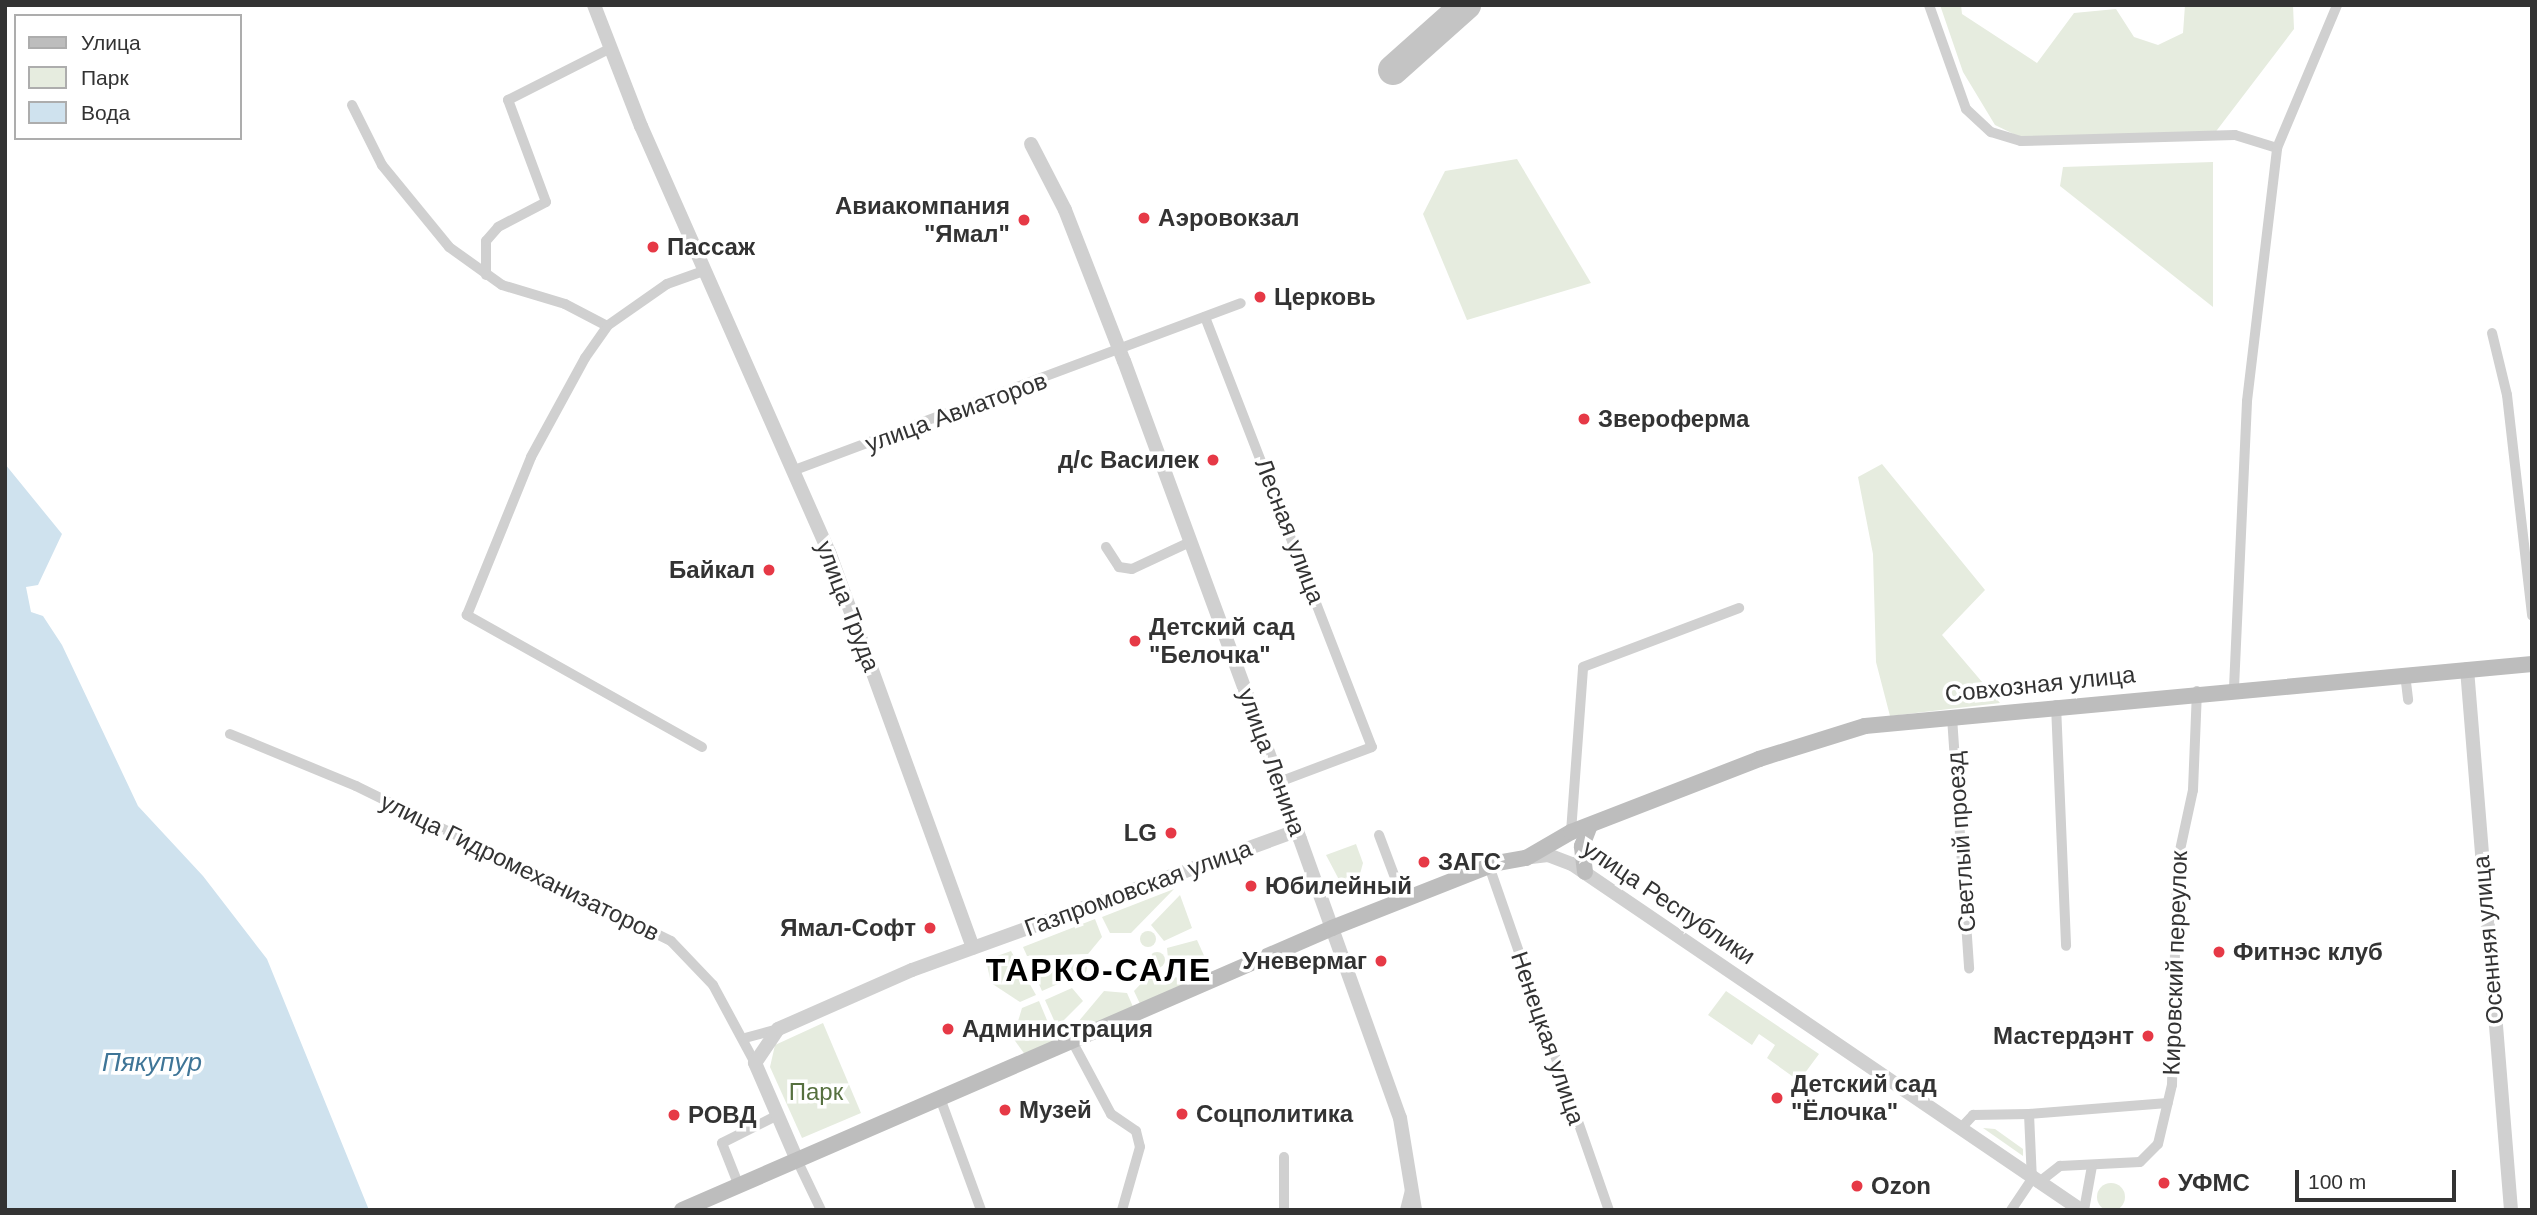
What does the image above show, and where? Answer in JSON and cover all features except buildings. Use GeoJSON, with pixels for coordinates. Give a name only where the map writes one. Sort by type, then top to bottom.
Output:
{"type":"FeatureCollection","features":[{"type":"Feature","properties":{"kind":"main road","name":"Совхозная улица"},"geometry":{"type":"LineString","coordinates":[[1526,858],[1572,832],[1865,726],[2197,691],[2532,664]]}},
{"type":"Feature","properties":{"kind":"main road"},"geometry":{"type":"LineString","coordinates":[[1585,872],[1582,846],[1590,825]]}},
{"type":"Feature","properties":{"kind":"main road","name":"улица Республики"},"geometry":{"type":"LineString","coordinates":[[682,1210],[1332,928],[1489,866],[1526,858]]}},
{"type":"Feature","properties":{"kind":"street","name":"улица Труда"},"geometry":{"type":"LineString","coordinates":[[594,5],[854,615],[973,948]]}},
{"type":"Feature","properties":{"kind":"street"},"geometry":{"type":"LineString","coordinates":[[1929,5],[1966,109],[1991,132],[2021,141],[2235,135],[2277,148]]}},
{"type":"Feature","properties":{"kind":"street"},"geometry":{"type":"LineString","coordinates":[[2234,688],[2247,401],[2277,148],[2336,5]]}},
{"type":"Feature","properties":{"kind":"street"},"geometry":{"type":"LineString","coordinates":[[486,275],[492,234],[546,202],[508,100],[611,48]]}},
{"type":"Feature","properties":{"kind":"street"},"geometry":{"type":"LineString","coordinates":[[352,105],[413,210],[486,275],[607,326]]}},
{"type":"Feature","properties":{"kind":"street","name":"улица Ленина"},"geometry":{"type":"LineString","coordinates":[[1031,144],[1065,210],[1332,928],[1400,1118],[1415,1210]]}},
{"type":"Feature","properties":{"kind":"street"},"geometry":{"type":"LineString","coordinates":[[702,747],[467,615],[531,457],[607,326],[667,284],[706,270]]}},
{"type":"Feature","properties":{"kind":"street","name":"улица Авиаторов"},"geometry":{"type":"LineString","coordinates":[[792,471],[1119,351],[1241,303]]}},
{"type":"Feature","properties":{"kind":"street","name":"Лесная улица"},"geometry":{"type":"LineString","coordinates":[[1205,317],[1372,747],[1279,782]]}},
{"type":"Feature","properties":{"kind":"street"},"geometry":{"type":"LineString","coordinates":[[2492,333],[2507,395],[2532,616]]}},
{"type":"Feature","properties":{"kind":"street"},"geometry":{"type":"LineString","coordinates":[[1106,547],[1119,567],[1132,569],[1190,542]]}},
{"type":"Feature","properties":{"kind":"street"},"geometry":{"type":"LineString","coordinates":[[1572,832],[1570,788],[1583,667],[1739,608]]}},
{"type":"Feature","properties":{"kind":"street","name":"Осенняя улица"},"geometry":{"type":"LineString","coordinates":[[2467,670],[2511,1210]]}},
{"type":"Feature","properties":{"kind":"street"},"geometry":{"type":"LineString","coordinates":[[2405,674],[2408,701]]}},
{"type":"Feature","properties":{"kind":"street","name":"Кировский переулок"},"geometry":{"type":"LineString","coordinates":[[2092,1166],[2128,1166],[2152,1150],[2168,1103],[2178,841],[2193,790],[2197,691]]}},
{"type":"Feature","properties":{"kind":"street"},"geometry":{"type":"LineString","coordinates":[[2056,705],[2066,946]]}},
{"type":"Feature","properties":{"kind":"street","name":"Светлый проезд"},"geometry":{"type":"LineString","coordinates":[[1952,716],[1969,968]]}},
{"type":"Feature","properties":{"kind":"street","name":"улица Гидромеханизаторов"},"geometry":{"type":"LineString","coordinates":[[230,734],[356,786],[671,941],[695,959],[745,1038],[755,1063]]}},
{"type":"Feature","properties":{"kind":"street","name":"Газпромовская улица"},"geometry":{"type":"LineString","coordinates":[[745,1038],[778,1029],[973,948],[1297,831]]}},
{"type":"Feature","properties":{"kind":"street"},"geometry":{"type":"LineString","coordinates":[[1379,835],[1403,900]]}},
{"type":"Feature","properties":{"kind":"street","name":"улица Республики"},"geometry":{"type":"LineString","coordinates":[[1526,858],[1548,855],[1585,872],[2035,1181],[2083,1210]]}},
{"type":"Feature","properties":{"kind":"street","name":"Ненецкая улица"},"geometry":{"type":"LineString","coordinates":[[1489,866],[1609,1210]]}},
{"type":"Feature","properties":{"kind":"street"},"geometry":{"type":"LineString","coordinates":[[778,1029],[755,1063],[821,1210]]}},
{"type":"Feature","properties":{"kind":"street"},"geometry":{"type":"LineString","coordinates":[[1072,1041],[1111,1114],[1136,1130],[1140,1147],[1122,1210]]}},
{"type":"Feature","properties":{"kind":"street"},"geometry":{"type":"LineString","coordinates":[[940,1098],[981,1210]]}},
{"type":"Feature","properties":{"kind":"street"},"geometry":{"type":"LineString","coordinates":[[1961,1128],[1973,1115],[2029,1114],[2168,1103]]}},
{"type":"Feature","properties":{"kind":"street"},"geometry":{"type":"LineString","coordinates":[[2029,1114],[2035,1181]]}},
{"type":"Feature","properties":{"kind":"street"},"geometry":{"type":"LineString","coordinates":[[738,1186],[722,1143],[778,1115]]}},
{"type":"Feature","properties":{"kind":"street"},"geometry":{"type":"LineString","coordinates":[[1284,1157],[1284,1210]]}},
{"type":"Feature","properties":{"kind":"street"},"geometry":{"type":"LineString","coordinates":[[2011,1210],[2035,1181],[2049,1169],[2092,1166],[2083,1210]]}},
{"type":"Feature","properties":{"kind":"street","name":"улица Ленина"},"geometry":{"type":"LineString","coordinates":[[1405,1210],[1411,1184]]}},
{"type":"Feature","properties":{"kind":"green space"},"geometry":{"type":"Polygon","coordinates":[[[1940,5],[1961,5],[1962,14],[2037,63],[2074,13],[2116,9],[2134,37],[2158,45],[2183,33],[2185,5],[2293,5],[2294,29],[2214,134],[2026,140],[1995,125],[1963,72],[1940,5]]]}},
{"type":"Feature","properties":{"kind":"green space"},"geometry":{"type":"Polygon","coordinates":[[[1517,159],[1591,283],[1467,320],[1423,214],[1445,171],[1517,159]]]}},
{"type":"Feature","properties":{"kind":"green space"},"geometry":{"type":"Polygon","coordinates":[[[2213,162],[2213,307],[2060,186],[2063,167],[2213,162]]]}},
{"type":"Feature","properties":{"kind":"green space"},"geometry":{"type":"Polygon","coordinates":[[[1882,464],[1985,590],[1942,635],[2000,703],[1890,716],[1876,662],[1873,554],[1858,477],[1882,464]]]}},
{"type":"Feature","properties":{"kind":"green space"},"geometry":{"type":"Polygon","coordinates":[[[1356,844],[1363,863],[1355,892],[1346,893],[1326,855],[1356,844]]]}},
{"type":"Feature","properties":{"kind":"green space"},"geometry":{"type":"Polygon","coordinates":[[[1174,889],[1131,933],[1110,933],[1102,917],[1174,889]]]}},
{"type":"Feature","properties":{"kind":"green space"},"geometry":{"type":"Polygon","coordinates":[[[1180,895],[1192,928],[1164,941],[1151,925],[1180,895]]]}},
{"type":"Feature","properties":{"kind":"green space"},"geometry":{"type":"Polygon","coordinates":[[[1095,919],[1102,937],[1088,954],[1027,956],[1023,947],[1095,919]]]}},
{"type":"Feature","properties":{"kind":"green space"},"geometry":{"type":"Polygon","coordinates":[[[1148,931],[1156,939],[1148,947],[1140,939],[1148,931]]]}},
{"type":"Feature","properties":{"kind":"green space"},"geometry":{"type":"Polygon","coordinates":[[[1197,940],[1211,971],[1169,969],[1167,948],[1197,940]]]}},
{"type":"Feature","properties":{"kind":"green space"},"geometry":{"type":"Polygon","coordinates":[[[1011,951],[1036,995],[1020,1002],[991,983],[986,960],[1011,951]]]}},
{"type":"Feature","properties":{"kind":"green space"},"geometry":{"type":"Polygon","coordinates":[[[1154,952],[1160,952],[1165,960],[1163,966],[1154,968],[1149,963],[1149,957],[1154,952]]]}},
{"type":"Feature","properties":{"kind":"green space"},"geometry":{"type":"Polygon","coordinates":[[[1079,960],[1087,968],[1079,976],[1071,968],[1079,960]]]}},
{"type":"Feature","properties":{"kind":"green space"},"geometry":{"type":"Polygon","coordinates":[[[1067,963],[1069,979],[1042,991],[1030,964],[1067,963]]]}},
{"type":"Feature","properties":{"kind":"green space"},"geometry":{"type":"Polygon","coordinates":[[[1148,976],[1205,979],[1141,1006],[1134,991],[1148,976]]]}},
{"type":"Feature","properties":{"kind":"green space"},"geometry":{"type":"Polygon","coordinates":[[[1072,988],[1083,1001],[1057,1027],[1045,1000],[1072,988]]]}},
{"type":"Feature","properties":{"kind":"green space"},"geometry":{"type":"Polygon","coordinates":[[[1104,991],[1127,993],[1134,1009],[1063,1040],[1104,991]]]}},
{"type":"Feature","properties":{"kind":"green space"},"geometry":{"type":"Polygon","coordinates":[[[1726,991],[1819,1054],[1799,1081],[1767,1058],[1775,1045],[1759,1034],[1752,1045],[1708,1015],[1726,991]]]}},
{"type":"Feature","properties":{"kind":"green space"},"geometry":{"type":"Polygon","coordinates":[[[1039,1001],[1054,1037],[1051,1046],[1026,1056],[1013,1038],[1022,1008],[1039,1001]]]}},
{"type":"Feature","properties":{"kind":"green space","name":"Парк"},"geometry":{"type":"Polygon","coordinates":[[[823,1023],[861,1113],[802,1138],[770,1067],[775,1045],[823,1023]]]}},
{"type":"Feature","properties":{"kind":"green space"},"geometry":{"type":"Polygon","coordinates":[[[1983,1128],[1995,1129],[2023,1149],[2023,1156],[1983,1128]]]}},
{"type":"Feature","properties":{"kind":"green space"},"geometry":{"type":"Polygon","coordinates":[[[2111,1183],[2121,1187],[2125,1197],[2121,1207],[2111,1211],[2101,1207],[2097,1197],[2101,1187],[2111,1183]]]}},
{"type":"Feature","properties":{"kind":"water","name":"Пякупур"},"geometry":{"type":"Polygon","coordinates":[[[5,464],[62,534],[38,585],[26,587],[31,612],[43,616],[62,645],[138,806],[203,876],[267,959],[369,1210],[5,1210],[5,464]]]}},
{"type":"Feature","properties":{"kind":"taxiway"},"geometry":{"type":"LineString","coordinates":[[1393,70],[1466,5]]}},
{"type":"Feature","properties":{"kind":"place","name":"Аэровокзал"},"geometry":{"type":"Point","coordinates":[1144,218]}},
{"type":"Feature","properties":{"kind":"place","name":"Авиакомпания \"Ямал\""},"geometry":{"type":"Point","coordinates":[1024,220]}},
{"type":"Feature","properties":{"kind":"place","name":"Пассаж"},"geometry":{"type":"Point","coordinates":[653,247]}},
{"type":"Feature","properties":{"kind":"place","name":"Церковь"},"geometry":{"type":"Point","coordinates":[1260,297]}},
{"type":"Feature","properties":{"kind":"place","name":"Звероферма"},"geometry":{"type":"Point","coordinates":[1584,419]}},
{"type":"Feature","properties":{"kind":"place","name":"д/с Василек"},"geometry":{"type":"Point","coordinates":[1213,460]}},
{"type":"Feature","properties":{"kind":"place","name":"Байкал"},"geometry":{"type":"Point","coordinates":[769,570]}},
{"type":"Feature","properties":{"kind":"place","name":"Детский сад \"Белочка\""},"geometry":{"type":"Point","coordinates":[1135,641]}},
{"type":"Feature","properties":{"kind":"place","name":"LG"},"geometry":{"type":"Point","coordinates":[1171,833]}},
{"type":"Feature","properties":{"kind":"place","name":"ЗАГС"},"geometry":{"type":"Point","coordinates":[1424,862]}},
{"type":"Feature","properties":{"kind":"place","name":"Юбилейный"},"geometry":{"type":"Point","coordinates":[1251,886]}},
{"type":"Feature","properties":{"kind":"place","name":"Ямал-Софт"},"geometry":{"type":"Point","coordinates":[930,928]}},
{"type":"Feature","properties":{"kind":"place","name":"Фитнэс клуб"},"geometry":{"type":"Point","coordinates":[2219,952]}},
{"type":"Feature","properties":{"kind":"place","name":"Уневермаг"},"geometry":{"type":"Point","coordinates":[1381,961]}},
{"type":"Feature","properties":{"kind":"place","name":"Администрация"},"geometry":{"type":"Point","coordinates":[948,1029]}},
{"type":"Feature","properties":{"kind":"place","name":"Мастердэнт"},"geometry":{"type":"Point","coordinates":[2148,1036]}},
{"type":"Feature","properties":{"kind":"place","name":"Детский сад \"Ёлочка\""},"geometry":{"type":"Point","coordinates":[1777,1098]}},
{"type":"Feature","properties":{"kind":"place","name":"Музей"},"geometry":{"type":"Point","coordinates":[1005,1110]}},
{"type":"Feature","properties":{"kind":"place","name":"Соцполитика"},"geometry":{"type":"Point","coordinates":[1182,1114]}},
{"type":"Feature","properties":{"kind":"place","name":"РОВД"},"geometry":{"type":"Point","coordinates":[674,1115]}},
{"type":"Feature","properties":{"kind":"place","name":"УФМС"},"geometry":{"type":"Point","coordinates":[2164,1183]}},
{"type":"Feature","properties":{"kind":"place","name":"Ozon"},"geometry":{"type":"Point","coordinates":[1857,1186]}},
{"type":"Feature","properties":{"kind":"district","name":"ТАРКО-САЛЕ"},"geometry":{"type":"Point","coordinates":[1099,970]}}]}
